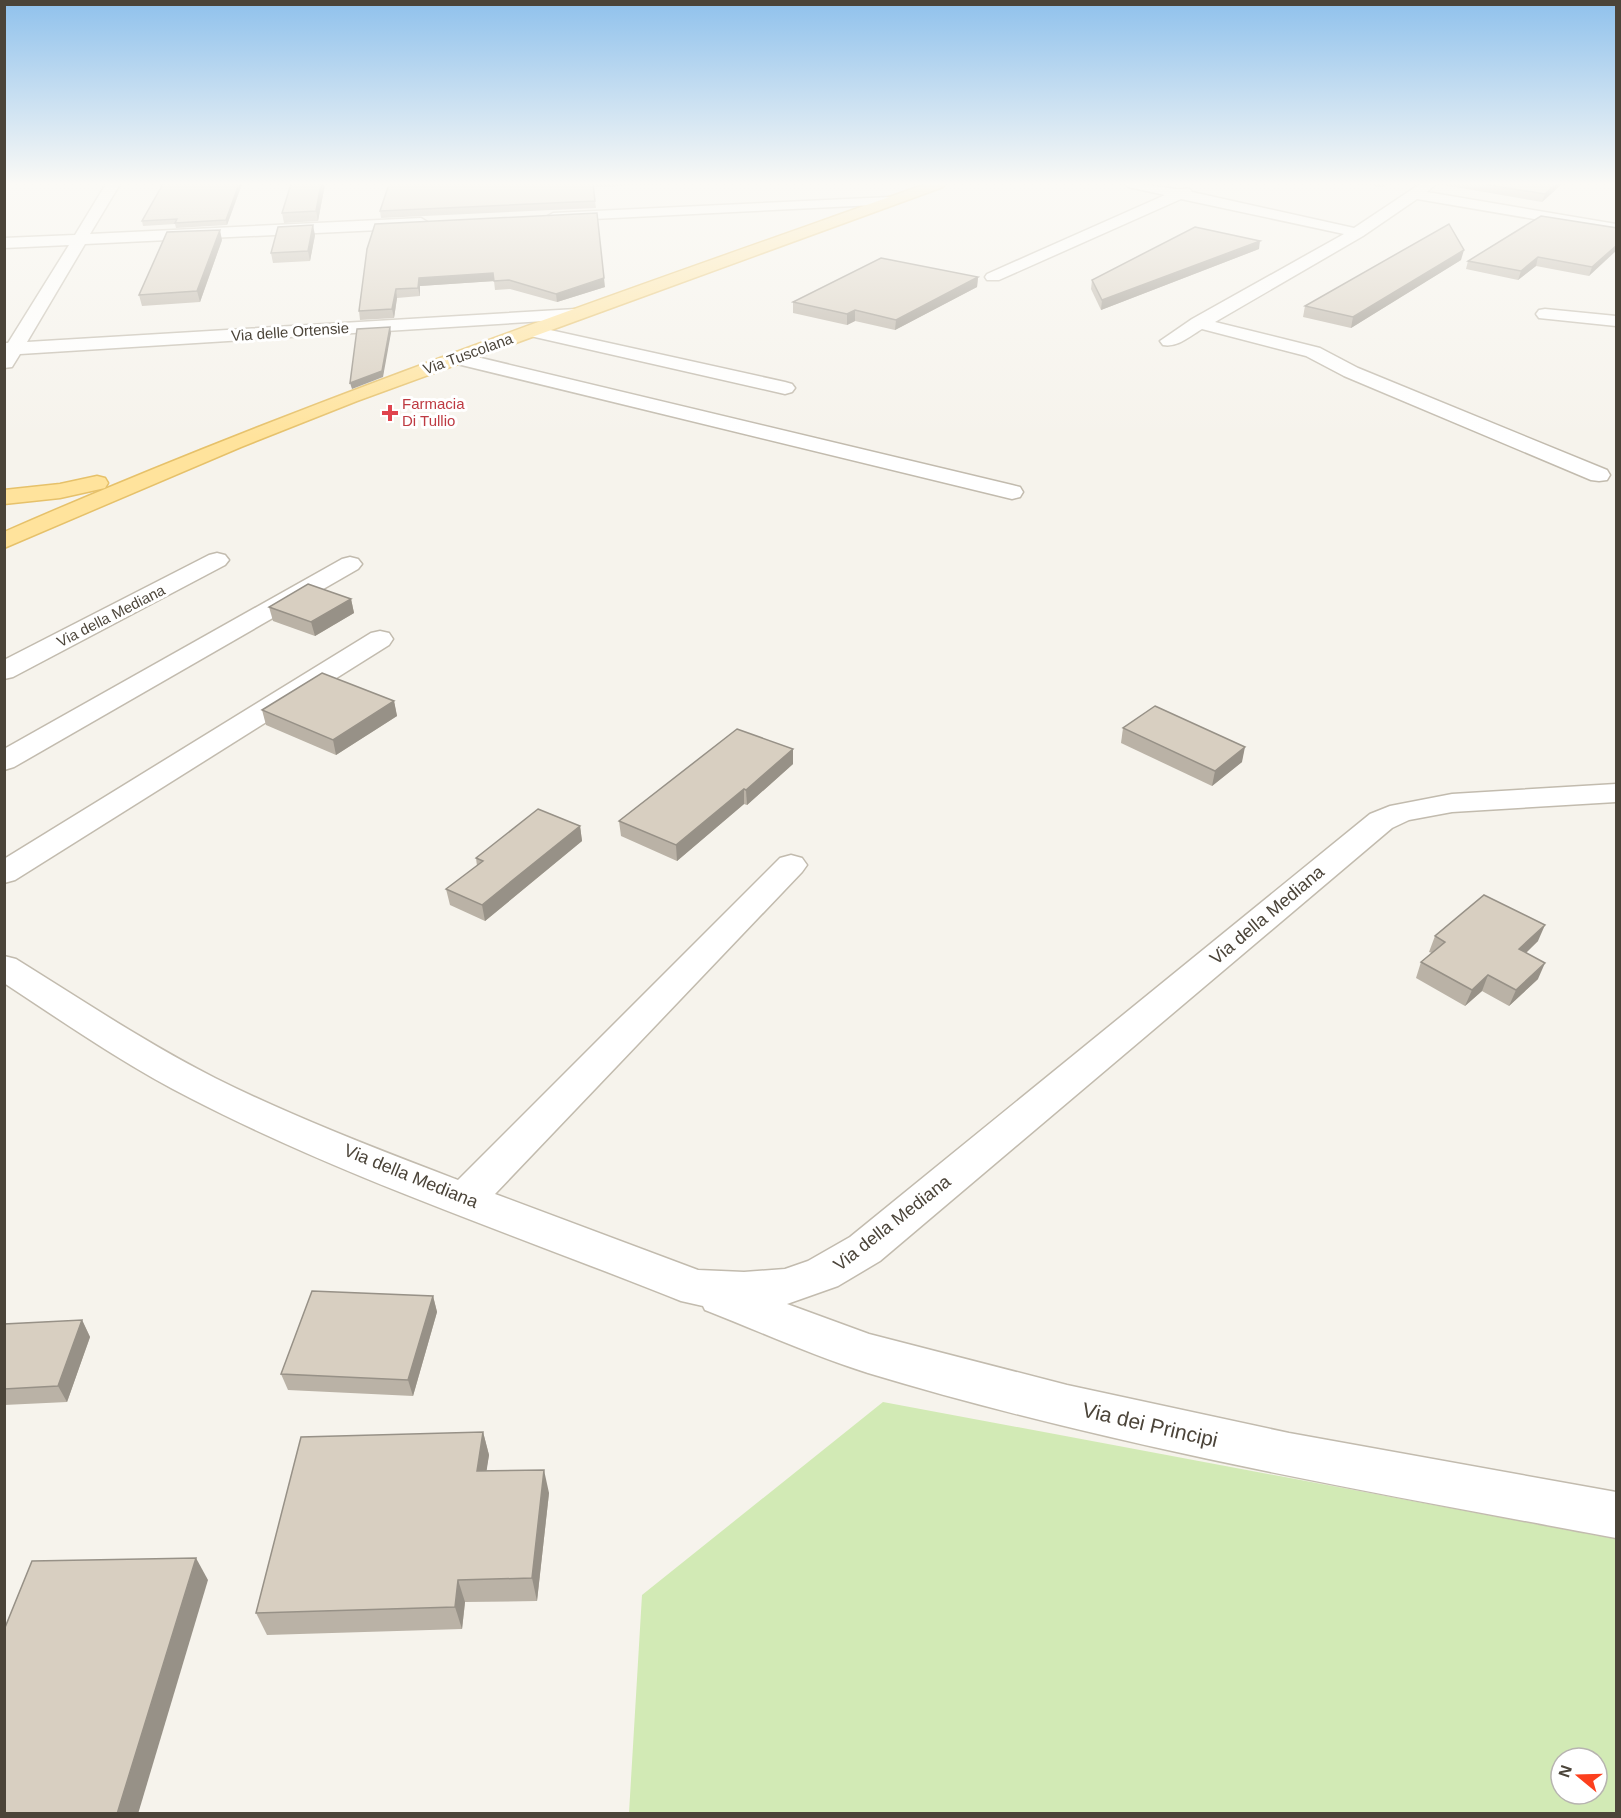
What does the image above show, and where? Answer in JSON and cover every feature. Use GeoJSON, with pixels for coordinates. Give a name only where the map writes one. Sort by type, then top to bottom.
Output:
{"type":"FeatureCollection","features":[{"type":"Feature","properties":{"kind":"main road","name":"Via Tuscolana"},"geometry":{"type":"LineString","coordinates":[[7,534],[181,462],[456,358],[701,269]]}},
{"type":"Feature","properties":{"kind":"main road"},"geometry":{"type":"LineString","coordinates":[[4,497],[68,490],[181,462]]}},
{"type":"Feature","properties":{"kind":"street"},"geometry":{"type":"LineString","coordinates":[[8,354],[62,269]]}},
{"type":"Feature","properties":{"kind":"street"},"geometry":{"type":"LineString","coordinates":[[993,277],[1011,269]]}},
{"type":"Feature","properties":{"kind":"street"},"geometry":{"type":"LineString","coordinates":[[1169,341],[1294,269]]}},
{"type":"Feature","properties":{"kind":"street","name":"Via delle Ortensie"},"geometry":{"type":"LineString","coordinates":[[8,354],[576,314]]}},
{"type":"Feature","properties":{"kind":"street"},"geometry":{"type":"LineString","coordinates":[[1545,314],[1617,321]]}},
{"type":"Feature","properties":{"kind":"street"},"geometry":{"type":"LineString","coordinates":[[1198,323],[1313,352],[1351,372],[1599,475]]}},
{"type":"Feature","properties":{"kind":"street"},"geometry":{"type":"LineString","coordinates":[[531,331],[785,388]]}},
{"type":"Feature","properties":{"kind":"street"},"geometry":{"type":"LineString","coordinates":[[456,358],[1012,492]]}},
{"type":"Feature","properties":{"kind":"street","name":"Via della Mediana"},"geometry":{"type":"LineString","coordinates":[[4,671],[217,560]]}},
{"type":"Feature","properties":{"kind":"street"},"geometry":{"type":"LineString","coordinates":[[4,761],[350,564]]}},
{"type":"Feature","properties":{"kind":"street"},"geometry":{"type":"LineString","coordinates":[[4,873],[380,639]]}},
{"type":"Feature","properties":{"kind":"street","name":"Via della Mediana"},"geometry":{"type":"LineString","coordinates":[[4,967],[180,1076],[240,1106],[465,1199],[696,1288],[731,1291],[770,1290],[806,1282],[824,1275],[865,1249],[1369,830],[1390,816],[1452,803],[1617,793]]}},
{"type":"Feature","properties":{"kind":"street"},"geometry":{"type":"LineString","coordinates":[[465,1199],[791,865]]}},
{"type":"Feature","properties":{"kind":"street","name":"Via dei Principi"},"geometry":{"type":"LineString","coordinates":[[696,1288],[867,1353],[990,1387],[1289,1455],[1617,1515]]}},
{"type":"Feature","properties":{"kind":"green space"},"geometry":{"type":"Polygon","coordinates":[[[883,1402],[1616,1539],[1616,1813],[629,1813],[642,1595],[883,1402]]]}},
{"type":"Feature","properties":{"kind":"building"},"geometry":{"type":"Polygon","coordinates":[[[151,269],[205,269],[197,291],[139,295],[151,269]]]}},
{"type":"Feature","properties":{"kind":"building"},"geometry":{"type":"Polygon","coordinates":[[[364,269],[603,269],[604,278],[556,294],[509,280],[494,281],[493,273],[419,278],[418,288],[396,289],[392,309],[359,311],[364,269]]]}},
{"type":"Feature","properties":{"kind":"building"},"geometry":{"type":"Polygon","coordinates":[[[859,269],[936,269],[978,277],[896,320],[855,310],[847,314],[793,302],[859,269]]]}},
{"type":"Feature","properties":{"kind":"building"},"geometry":{"type":"Polygon","coordinates":[[[1114,269],[1185,269],[1102,300],[1092,280],[1114,269]]]}},
{"type":"Feature","properties":{"kind":"building"},"geometry":{"type":"Polygon","coordinates":[[[1370,269],[1433,269],[1353,317],[1305,306],[1370,269]]]}},
{"type":"Feature","properties":{"kind":"building"},"geometry":{"type":"Polygon","coordinates":[[[390,327],[382,371],[350,383],[357,329],[390,327]]]}},
{"type":"Feature","properties":{"kind":"building"},"geometry":{"type":"Polygon","coordinates":[[[308,584],[351,599],[311,622],[269,607],[308,584]]]}},
{"type":"Feature","properties":{"kind":"building"},"geometry":{"type":"Polygon","coordinates":[[[322,673],[394,701],[333,740],[262,710],[322,673]]]}},
{"type":"Feature","properties":{"kind":"building"},"geometry":{"type":"Polygon","coordinates":[[[1155,706],[1245,747],[1215,771],[1123,728],[1155,706]]]}},
{"type":"Feature","properties":{"kind":"building"},"geometry":{"type":"Polygon","coordinates":[[[737,729],[793,749],[746,790],[744,789],[676,845],[619,821],[737,729]]]}},
{"type":"Feature","properties":{"kind":"building"},"geometry":{"type":"Polygon","coordinates":[[[538,809],[580,826],[482,905],[446,889],[483,861],[476,858],[538,809]]]}},
{"type":"Feature","properties":{"kind":"building"},"geometry":{"type":"Polygon","coordinates":[[[1484,895],[1545,925],[1519,949],[1545,963],[1516,990],[1488,975],[1472,990],[1421,962],[1445,942],[1435,936],[1484,895]]]}},
{"type":"Feature","properties":{"kind":"building"},"geometry":{"type":"Polygon","coordinates":[[[312,1291],[433,1296],[408,1380],[281,1374],[312,1291]]]}},
{"type":"Feature","properties":{"kind":"building"},"geometry":{"type":"Polygon","coordinates":[[[82,1320],[58,1386],[4,1389],[4,1324],[82,1320]]]}},
{"type":"Feature","properties":{"kind":"building"},"geometry":{"type":"Polygon","coordinates":[[[483,1432],[477,1471],[544,1470],[532,1578],[458,1580],[455,1607],[256,1613],[301,1437],[483,1432]]]}},
{"type":"Feature","properties":{"kind":"building"},"geometry":{"type":"Polygon","coordinates":[[[196,1558],[117,1814],[4,1814],[4,1630],[32,1561],[196,1558]]]}},
{"type":"Feature","properties":{"kind":"place","name":"Farmacia Di Tullio"},"geometry":{"type":"Point","coordinates":[390,413]}}]}
